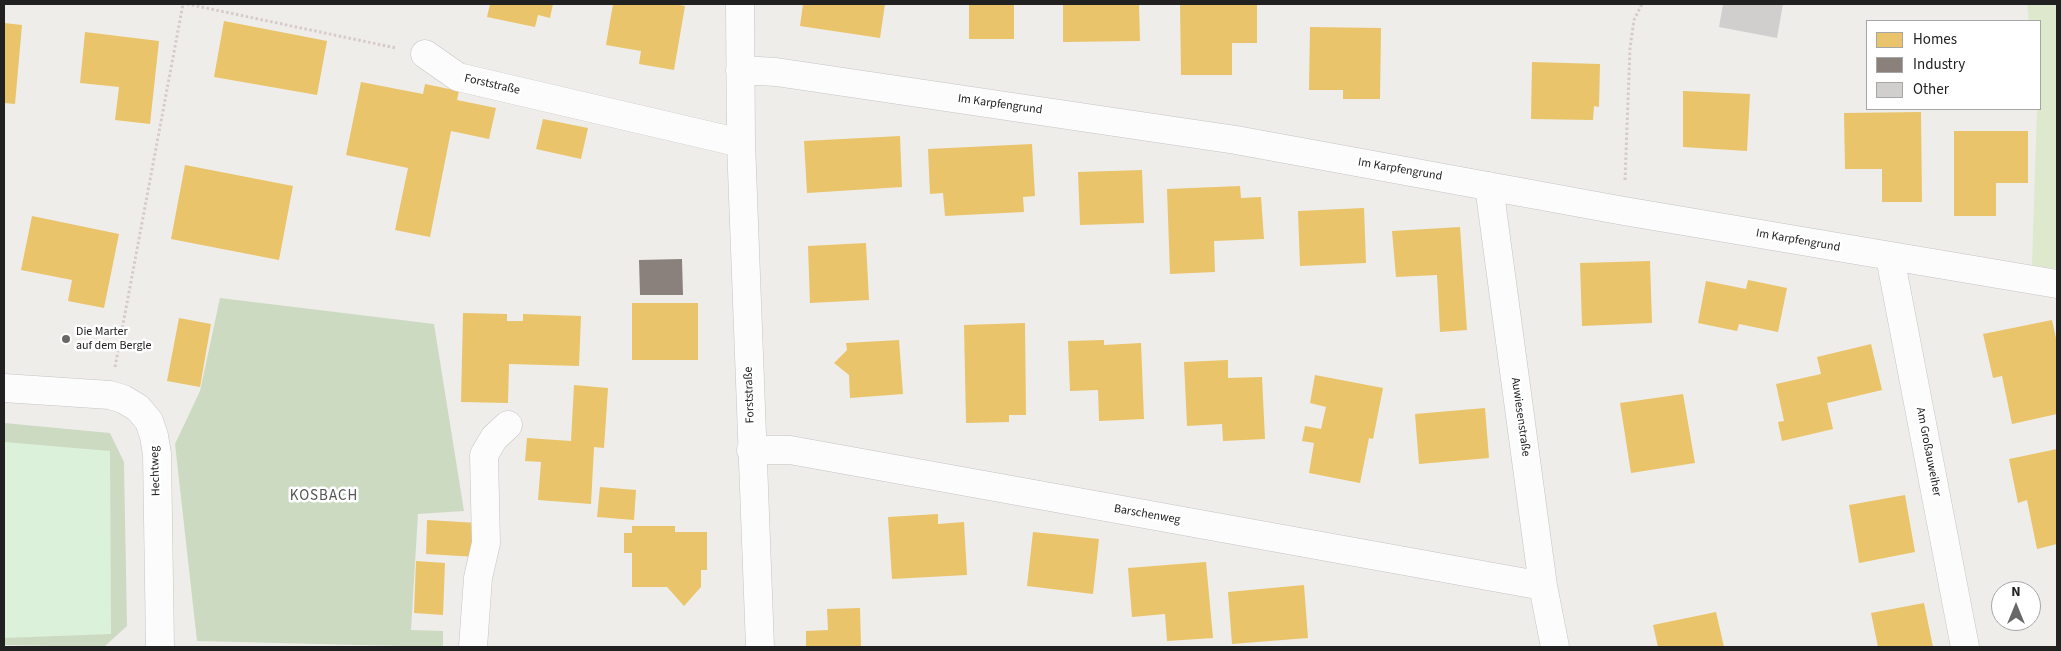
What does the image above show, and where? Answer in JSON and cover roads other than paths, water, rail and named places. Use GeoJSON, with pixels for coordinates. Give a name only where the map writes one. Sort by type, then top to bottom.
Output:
{"type":"FeatureCollection","features":[{"type":"Feature","properties":{"kind":"street","name":"Forststraße"},"geometry":{"type":"LineString","coordinates":[[740,4],[741,143],[760,647]]}},
{"type":"Feature","properties":{"kind":"street","name":"Forststraße"},"geometry":{"type":"LineString","coordinates":[[425,54],[458,77],[741,143]]}},
{"type":"Feature","properties":{"kind":"street","name":"Im Karpfengrund"},"geometry":{"type":"LineString","coordinates":[[740,70],[776,72],[1236,140],[1624,211],[2057,284]]}},
{"type":"Feature","properties":{"kind":"street","name":"Auwiesenstraße"},"geometry":{"type":"LineString","coordinates":[[1488,186],[1543,586],[1554,647]]}},
{"type":"Feature","properties":{"kind":"street","name":"Am Großauweiher"},"geometry":{"type":"LineString","coordinates":[[1890,257],[1965,647]]}},
{"type":"Feature","properties":{"kind":"street","name":"Hechtweg"},"geometry":{"type":"LineString","coordinates":[[4,388],[110,395],[123,399],[138,408],[149,421],[154,436],[157,463],[160,647]]}},
{"type":"Feature","properties":{"kind":"street"},"geometry":{"type":"LineString","coordinates":[[473,647],[478,578],[486,543],[484,455],[494,438],[508,425]]}},
{"type":"Feature","properties":{"kind":"street","name":"Barschenweg"},"geometry":{"type":"LineString","coordinates":[[752,450],[790,450],[1543,586]]}},
{"type":"Feature","properties":{"kind":"place","name":"Die Marter auf dem Bergle"},"geometry":{"type":"Point","coordinates":[66,339]}},
{"type":"Feature","properties":{"kind":"district","name":"KOSBACH"},"geometry":{"type":"Point","coordinates":[324,497]}}]}
